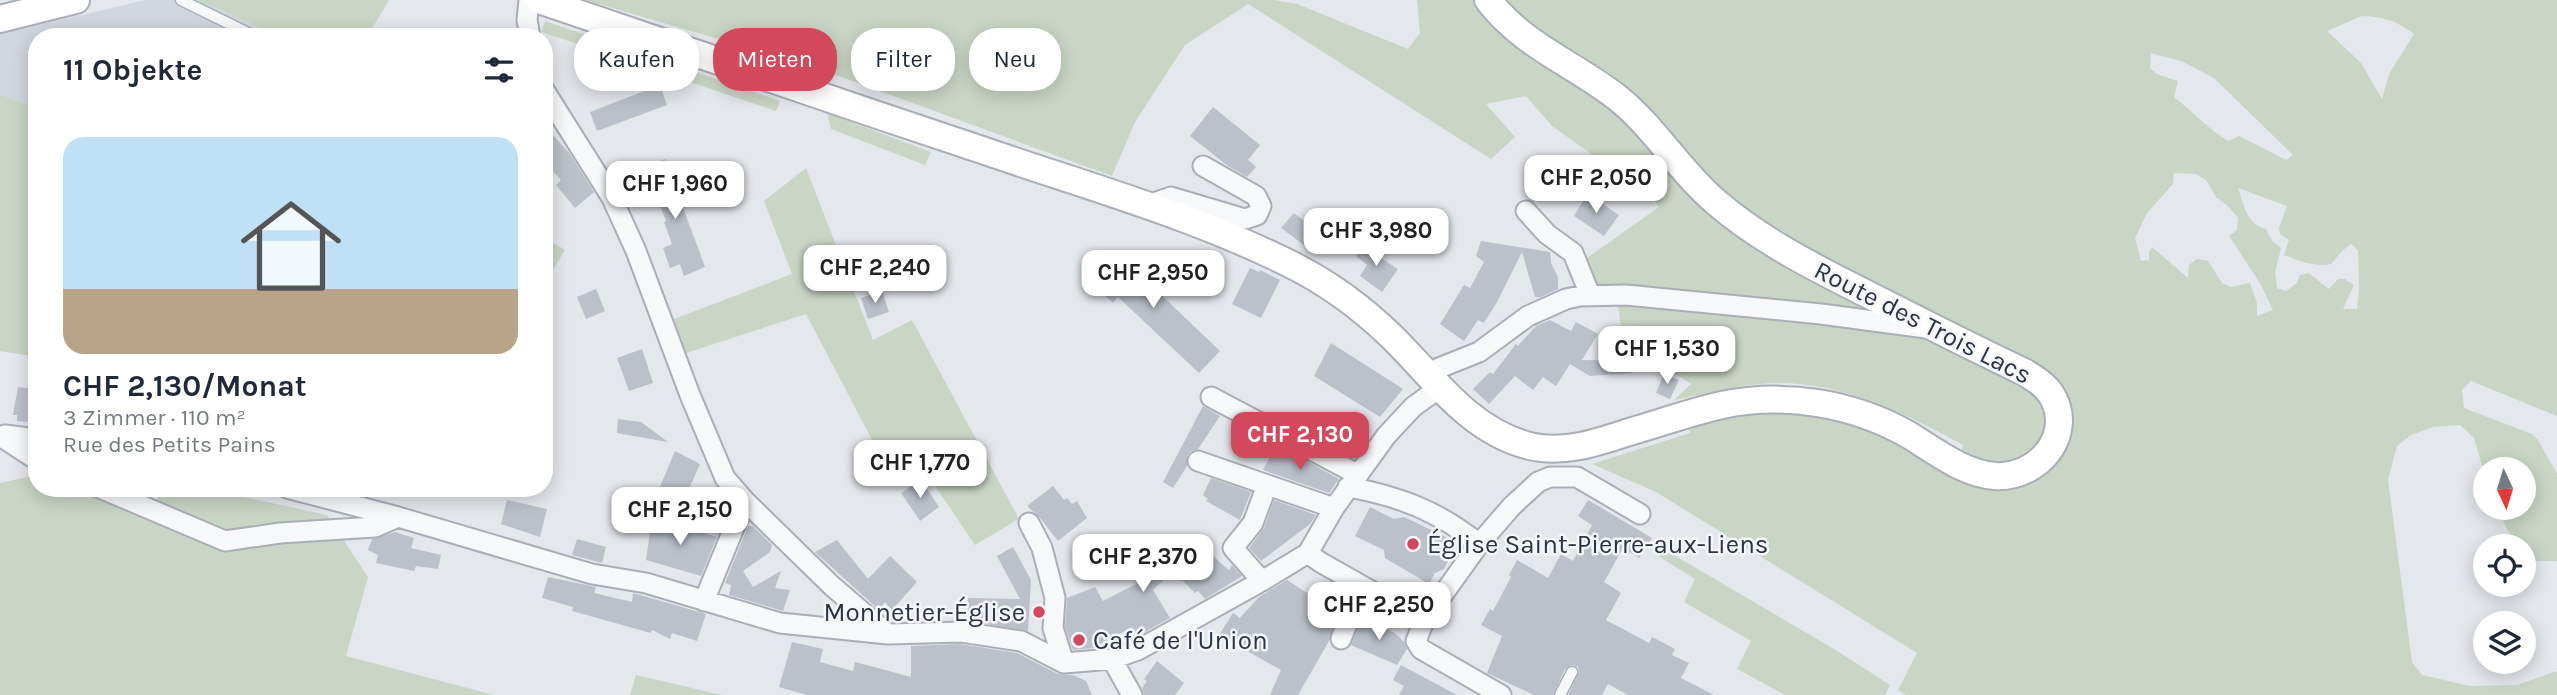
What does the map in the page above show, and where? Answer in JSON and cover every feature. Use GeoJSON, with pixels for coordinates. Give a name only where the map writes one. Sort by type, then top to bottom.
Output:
{"type":"FeatureCollection","features":[{"type":"Feature","properties":{"kind":"street"},"geometry":{"type":"LineString","coordinates":[[528,28],[529,0]]}},
{"type":"Feature","properties":{"kind":"street","name":"Route des Trois Lacs"},"geometry":{"type":"LineString","coordinates":[[539,0],[1145,206],[1259,248],[1330,286],[1367,314],[1461,409],[1494,430],[1524,444],[1569,448],[1721,405],[1796,401],[1867,415],[1902,431],[1952,461],[1982,474],[2015,475],[2035,466],[2048,453],[2057,432],[2057,412],[2045,386],[2024,372],[1834,278],[1741,222],[1698,185],[1629,107],[1524,37],[1488,0]]}},
{"type":"Feature","properties":{"kind":"street"},"geometry":{"type":"LineString","coordinates":[[0,19],[66,1]]}},
{"type":"Feature","properties":{"kind":"street"},"geometry":{"type":"LineString","coordinates":[[553,104],[612,198],[636,251],[690,395],[725,478],[832,586],[888,634]]}},
{"type":"Feature","properties":{"kind":"street"},"geometry":{"type":"LineString","coordinates":[[1145,206],[1171,197],[1245,219],[1257,215],[1261,206],[1255,196],[1203,166]]}},
{"type":"Feature","properties":{"kind":"street"},"geometry":{"type":"LineString","coordinates":[[1526,211],[1547,234],[1573,253],[1590,295]]}},
{"type":"Feature","properties":{"kind":"street"},"geometry":{"type":"LineString","coordinates":[[321,497],[592,574],[646,583],[780,624],[888,634],[961,632],[1021,640],[1063,663],[1112,659],[1138,650],[1262,581],[1308,552],[1352,480],[1434,382],[1440,368],[1479,352],[1528,316],[1566,299],[1590,295],[1626,295],[1821,314],[1937,329]]}},
{"type":"Feature","properties":{"kind":"street"},"geometry":{"type":"LineString","coordinates":[[1210,397],[1352,480],[1412,503],[1457,526],[1479,544]]}},
{"type":"Feature","properties":{"kind":"street"},"geometry":{"type":"LineString","coordinates":[[0,435],[28,438]]}},
{"type":"Feature","properties":{"kind":"street"},"geometry":{"type":"LineString","coordinates":[[0,435],[28,454]]}},
{"type":"Feature","properties":{"kind":"street"},"geometry":{"type":"LineString","coordinates":[[1198,461],[1334,508]]}},
{"type":"Feature","properties":{"kind":"street"},"geometry":{"type":"LineString","coordinates":[[1501,695],[1471,688],[1421,649],[1416,641],[1424,621],[1479,544],[1512,506],[1538,482],[1550,477],[1577,477],[1640,514]]}},
{"type":"Feature","properties":{"kind":"street"},"geometry":{"type":"LineString","coordinates":[[1262,581],[1233,548],[1252,523],[1267,485]]}},
{"type":"Feature","properties":{"kind":"street"},"geometry":{"type":"LineString","coordinates":[[121,497],[225,541],[280,533],[375,527],[398,517]]}},
{"type":"Feature","properties":{"kind":"street"},"geometry":{"type":"LineString","coordinates":[[704,601],[745,501]]}},
{"type":"Feature","properties":{"kind":"street"},"geometry":{"type":"LineString","coordinates":[[1029,523],[1042,548],[1055,598],[1053,628],[1063,663]]}},
{"type":"Feature","properties":{"kind":"street"},"geometry":{"type":"LineString","coordinates":[[1308,552],[1320,562],[1424,621]]}},
{"type":"Feature","properties":{"kind":"street"},"geometry":{"type":"LineString","coordinates":[[1341,639],[1362,586]]}},
{"type":"Feature","properties":{"kind":"street"},"geometry":{"type":"LineString","coordinates":[[1112,659],[1132,695]]}},
{"type":"Feature","properties":{"kind":"lane"},"geometry":{"type":"LineString","coordinates":[[181,0],[238,28]]}},
{"type":"Feature","properties":{"kind":"lane"},"geometry":{"type":"LineString","coordinates":[[1560,695],[1572,672]]}},
{"type":"Feature","properties":{"kind":"shaded area"},"geometry":{"type":"Polygon","coordinates":[[[146,0],[198,0],[261,28],[28,28],[28,106],[0,94],[0,34],[146,0]]]}},
{"type":"Feature","properties":{"kind":"green space"},"geometry":{"type":"Polygon","coordinates":[[[198,0],[389,0],[372,28],[261,28],[198,0]]]}},
{"type":"Feature","properties":{"kind":"green space"},"geometry":{"type":"Polygon","coordinates":[[[585,0],[1274,0],[1297,4],[1408,49],[1420,33],[1417,0],[2557,0],[2557,416],[2471,381],[2462,390],[2464,408],[2532,434],[2557,474],[2557,561],[2536,561],[2536,534],[2510,534],[2503,521],[2536,520],[2536,457],[2480,457],[2474,438],[2460,425],[2433,427],[2411,435],[2397,446],[2388,480],[2412,662],[2422,675],[2470,686],[2517,685],[2557,671],[2557,695],[1906,695],[1898,690],[1917,653],[1656,492],[1592,464],[1690,433],[1688,424],[1754,412],[1799,412],[1844,420],[1874,431],[1932,464],[1962,450],[1963,445],[1866,399],[1814,386],[1759,384],[1674,400],[1691,384],[1623,340],[1617,299],[1596,283],[1587,258],[1659,207],[1635,174],[1601,161],[1552,126],[1526,96],[1486,104],[1515,137],[1491,159],[1248,4],[1185,45],[1135,122],[1112,176],[880,91],[955,91],[955,28],[851,28],[851,81],[837,75],[837,28],[713,28],[713,37],[699,33],[699,28],[681,28],[585,0]],[[2362,16],[2327,31],[2361,63],[2382,99],[2389,74],[2414,34],[2383,18],[2362,16]],[[2151,53],[2150,68],[2157,74],[2178,81],[2174,97],[2214,131],[2228,141],[2239,136],[2286,160],[2293,155],[2214,78],[2181,61],[2151,53]],[[2174,173],[2173,184],[2147,213],[2135,238],[2141,261],[2149,260],[2152,247],[2188,278],[2189,265],[2197,259],[2208,261],[2222,283],[2231,287],[2250,283],[2257,303],[2257,316],[2273,310],[2260,283],[2229,236],[2237,230],[2238,218],[2216,197],[2206,180],[2196,174],[2174,173]],[[2238,188],[2250,219],[2266,229],[2273,242],[2281,248],[2275,273],[2277,288],[2286,291],[2297,283],[2300,275],[2309,273],[2329,289],[2338,279],[2345,279],[2354,285],[2343,309],[2357,309],[2358,250],[2351,244],[2331,264],[2325,265],[2307,263],[2284,255],[2289,240],[2280,234],[2279,228],[2287,206],[2238,188]]]}},
{"type":"Feature","properties":{"kind":"green space"},"geometry":{"type":"Polygon","coordinates":[[[545,21],[574,31],[574,43],[553,36],[553,28],[543,28],[545,21]]]}},
{"type":"Feature","properties":{"kind":"green space"},"geometry":{"type":"Polygon","coordinates":[[[699,73],[713,78],[713,90],[699,85],[699,73]]]}},
{"type":"Feature","properties":{"kind":"green space"},"geometry":{"type":"Polygon","coordinates":[[[717,91],[751,91],[780,101],[776,111],[717,91]]]}},
{"type":"Feature","properties":{"kind":"green space"},"geometry":{"type":"Polygon","coordinates":[[[0,94],[28,106],[28,356],[0,351],[0,94]]]}},
{"type":"Feature","properties":{"kind":"green space"},"geometry":{"type":"Polygon","coordinates":[[[827,113],[931,152],[925,165],[831,129],[827,113]]]}},
{"type":"Feature","properties":{"kind":"green space"},"geometry":{"type":"Polygon","coordinates":[[[806,168],[873,340],[912,320],[1019,519],[975,545],[918,461],[890,474],[806,314],[683,354],[669,321],[792,274],[764,201],[806,168]]]}},
{"type":"Feature","properties":{"kind":"green space"},"geometry":{"type":"Polygon","coordinates":[[[553,243],[565,250],[553,270],[553,243]]]}},
{"type":"Feature","properties":{"kind":"green space"},"geometry":{"type":"Polygon","coordinates":[[[28,477],[28,497],[95,497],[138,515],[159,497],[243,497],[327,515],[368,577],[346,656],[494,695],[0,695],[0,483],[28,477]]]}},
{"type":"Feature","properties":{"kind":"green space"},"geometry":{"type":"Polygon","coordinates":[[[1662,548],[1890,685],[1885,695],[1785,695],[1737,669],[1751,641],[1684,602],[1695,579],[1658,556],[1662,548]]]}},
{"type":"Feature","properties":{"kind":"green space"},"geometry":{"type":"Polygon","coordinates":[[[636,675],[722,695],[630,695],[636,675]]]}},
{"type":"Feature","properties":{"kind":"building"},"geometry":{"type":"Polygon","coordinates":[[[644,91],[662,91],[667,105],[597,131],[590,112],[644,91]]]}},
{"type":"Feature","properties":{"kind":"building"},"geometry":{"type":"Polygon","coordinates":[[[1213,107],[1260,145],[1248,160],[1256,167],[1247,177],[1228,166],[1190,136],[1213,107]]]}},
{"type":"Feature","properties":{"kind":"building"},"geometry":{"type":"Polygon","coordinates":[[[553,135],[570,154],[594,192],[575,208],[556,185],[561,180],[553,171],[553,135]]]}},
{"type":"Feature","properties":{"kind":"building"},"geometry":{"type":"Polygon","coordinates":[[[665,159],[705,267],[684,276],[680,264],[670,268],[663,248],[672,244],[645,167],[665,159]]]}},
{"type":"Feature","properties":{"kind":"building"},"geometry":{"type":"Polygon","coordinates":[[[1587,194],[1619,215],[1604,236],[1574,216],[1587,194]]]}},
{"type":"Feature","properties":{"kind":"building"},"geometry":{"type":"Polygon","coordinates":[[[1294,213],[1316,230],[1304,245],[1281,228],[1294,213]]]}},
{"type":"Feature","properties":{"kind":"building"},"geometry":{"type":"Polygon","coordinates":[[[1481,241],[1550,252],[1551,263],[1558,277],[1558,289],[1535,297],[1522,252],[1484,323],[1478,320],[1464,341],[1440,324],[1464,285],[1470,288],[1484,262],[1476,256],[1481,241]]]}},
{"type":"Feature","properties":{"kind":"building"},"geometry":{"type":"Polygon","coordinates":[[[1365,243],[1377,252],[1376,255],[1398,269],[1382,292],[1360,276],[1367,265],[1356,256],[1365,243]]]}},
{"type":"Feature","properties":{"kind":"building"},"geometry":{"type":"Polygon","coordinates":[[[1114,250],[1220,351],[1199,373],[1118,297],[1113,303],[1087,279],[1114,250]]]}},
{"type":"Feature","properties":{"kind":"building"},"geometry":{"type":"Polygon","coordinates":[[[1250,268],[1280,280],[1261,318],[1232,304],[1250,268]]]}},
{"type":"Feature","properties":{"kind":"building"},"geometry":{"type":"Polygon","coordinates":[[[596,289],[605,311],[586,319],[577,297],[596,289]]]}},
{"type":"Feature","properties":{"kind":"building"},"geometry":{"type":"Polygon","coordinates":[[[882,291],[889,312],[868,319],[861,298],[882,291]]]}},
{"type":"Feature","properties":{"kind":"building"},"geometry":{"type":"Polygon","coordinates":[[[1550,320],[1571,331],[1576,322],[1598,334],[1582,360],[1632,361],[1632,373],[1590,376],[1570,364],[1556,386],[1543,377],[1533,390],[1515,376],[1489,404],[1473,389],[1490,372],[1493,374],[1516,344],[1518,346],[1536,326],[1550,320]]]}},
{"type":"Feature","properties":{"kind":"building"},"geometry":{"type":"Polygon","coordinates":[[[1331,343],[1403,389],[1380,417],[1314,376],[1331,343]]]}},
{"type":"Feature","properties":{"kind":"building"},"geometry":{"type":"Polygon","coordinates":[[[642,349],[653,383],[629,391],[617,358],[642,349]]]}},
{"type":"Feature","properties":{"kind":"building"},"geometry":{"type":"Polygon","coordinates":[[[1664,374],[1679,380],[1670,399],[1656,393],[1664,374]]]}},
{"type":"Feature","properties":{"kind":"building"},"geometry":{"type":"Polygon","coordinates":[[[18,387],[28,388],[28,422],[17,421],[17,415],[13,415],[18,387]]]}},
{"type":"Feature","properties":{"kind":"building"},"geometry":{"type":"Polygon","coordinates":[[[1203,406],[1220,416],[1198,449],[1187,456],[1187,466],[1173,488],[1163,482],[1203,406]]]}},
{"type":"Feature","properties":{"kind":"building"},"geometry":{"type":"Polygon","coordinates":[[[618,419],[641,422],[668,442],[617,433],[618,419]]]}},
{"type":"Feature","properties":{"kind":"building"},"geometry":{"type":"Polygon","coordinates":[[[1274,449],[1294,459],[1296,455],[1339,479],[1329,493],[1263,470],[1274,449]]]}},
{"type":"Feature","properties":{"kind":"building"},"geometry":{"type":"Polygon","coordinates":[[[675,451],[700,464],[685,498],[659,489],[675,451]]]}},
{"type":"Feature","properties":{"kind":"building"},"geometry":{"type":"Polygon","coordinates":[[[1211,478],[1251,492],[1240,520],[1206,501],[1208,499],[1203,495],[1211,478]]]}},
{"type":"Feature","properties":{"kind":"building"},"geometry":{"type":"Polygon","coordinates":[[[921,480],[939,507],[920,521],[901,493],[921,480]]]}},
{"type":"Feature","properties":{"kind":"building"},"geometry":{"type":"Polygon","coordinates":[[[1053,486],[1064,500],[1067,498],[1072,504],[1077,501],[1087,518],[1058,541],[1027,506],[1053,486]]]}},
{"type":"Feature","properties":{"kind":"building"},"geometry":{"type":"Polygon","coordinates":[[[507,500],[547,509],[540,537],[501,524],[507,500]]]}},
{"type":"Feature","properties":{"kind":"building"},"geometry":{"type":"Polygon","coordinates":[[[1274,500],[1316,515],[1310,524],[1261,561],[1249,548],[1264,528],[1274,500]]]}},
{"type":"Feature","properties":{"kind":"building"},"geometry":{"type":"Polygon","coordinates":[[[1588,500],[1652,538],[1639,558],[1623,548],[1604,582],[1621,593],[1606,620],[1649,643],[1652,637],[1675,649],[1672,655],[1689,663],[1681,678],[1714,695],[1628,695],[1608,684],[1602,695],[1568,695],[1579,672],[1578,667],[1572,665],[1565,669],[1553,695],[1534,695],[1487,673],[1502,636],[1481,625],[1490,609],[1493,611],[1517,560],[1548,578],[1561,554],[1573,561],[1592,525],[1578,516],[1588,500]]]}},
{"type":"Feature","properties":{"kind":"building","name":"Église Saint-Pierre-aux-Liens"},"geometry":{"type":"Polygon","coordinates":[[[1370,507],[1394,519],[1404,517],[1450,539],[1445,548],[1449,559],[1444,569],[1435,573],[1429,584],[1385,558],[1384,550],[1355,536],[1370,507]]]}},
{"type":"Feature","properties":{"kind":"building"},"geometry":{"type":"Polygon","coordinates":[[[655,521],[696,523],[693,530],[717,537],[701,576],[646,560],[650,532],[654,533],[655,521]]]}},
{"type":"Feature","properties":{"kind":"building"},"geometry":{"type":"Polygon","coordinates":[[[748,526],[753,526],[772,545],[770,552],[743,571],[753,587],[781,571],[775,588],[790,590],[783,611],[729,595],[731,585],[725,583],[748,526]]]}},
{"type":"Feature","properties":{"kind":"building"},"geometry":{"type":"Polygon","coordinates":[[[395,532],[414,538],[411,548],[441,555],[438,569],[416,566],[414,571],[376,563],[378,555],[368,550],[372,539],[395,532]]]}},
{"type":"Feature","properties":{"kind":"building"},"geometry":{"type":"Polygon","coordinates":[[[1193,534],[1204,542],[1204,548],[1223,565],[1229,570],[1232,565],[1242,576],[1205,599],[1173,571],[1153,590],[1170,618],[1136,637],[1132,627],[1093,648],[1073,650],[1065,627],[1067,598],[1095,587],[1103,601],[1146,579],[1120,550],[1134,536],[1163,570],[1169,567],[1165,562],[1193,534]]]}},
{"type":"Feature","properties":{"kind":"building"},"geometry":{"type":"Polygon","coordinates":[[[577,539],[606,547],[602,563],[572,555],[577,539]]]}},
{"type":"Feature","properties":{"kind":"building"},"geometry":{"type":"Polygon","coordinates":[[[837,540],[868,579],[890,556],[917,582],[892,610],[885,602],[879,610],[815,552],[837,540]]]}},
{"type":"Feature","properties":{"kind":"building"},"geometry":{"type":"Polygon","coordinates":[[[1013,547],[1031,580],[1028,631],[968,621],[968,598],[1020,599],[997,556],[1013,547]]]}},
{"type":"Feature","properties":{"kind":"building"},"geometry":{"type":"Polygon","coordinates":[[[548,577],[596,587],[594,593],[632,602],[633,593],[706,614],[697,641],[672,633],[670,639],[652,630],[651,633],[572,611],[573,607],[542,598],[548,577]]]}},
{"type":"Feature","properties":{"kind":"building"},"geometry":{"type":"Polygon","coordinates":[[[1287,580],[1338,613],[1329,641],[1298,695],[1270,695],[1281,670],[1219,635],[1233,613],[1240,618],[1259,597],[1287,580]]]}},
{"type":"Feature","properties":{"kind":"building"},"geometry":{"type":"Polygon","coordinates":[[[1362,618],[1395,633],[1404,642],[1407,649],[1397,665],[1351,645],[1362,618]]]}},
{"type":"Feature","properties":{"kind":"building"},"geometry":{"type":"Polygon","coordinates":[[[792,642],[823,649],[820,662],[853,671],[855,662],[911,677],[911,646],[960,644],[1017,653],[1058,674],[1073,675],[1086,681],[1092,695],[807,695],[779,687],[792,642]]]}},
{"type":"Feature","properties":{"kind":"building"},"geometry":{"type":"Polygon","coordinates":[[[1157,661],[1184,683],[1175,695],[1144,695],[1142,688],[1147,681],[1144,679],[1157,661]]]}},
{"type":"Feature","properties":{"kind":"building"},"geometry":{"type":"Polygon","coordinates":[[[1401,665],[1457,695],[1399,695],[1404,686],[1393,680],[1401,665]]]}},
{"type":"Feature","properties":{"kind":"place","name":"Église Saint-Pierre-aux-Liens"},"geometry":{"type":"Point","coordinates":[1413,544]}},
{"type":"Feature","properties":{"kind":"place","name":"Monnetier-Église"},"geometry":{"type":"Point","coordinates":[1039,612]}},
{"type":"Feature","properties":{"kind":"place","name":"Café de l'Union"},"geometry":{"type":"Point","coordinates":[1079,640]}}]}
